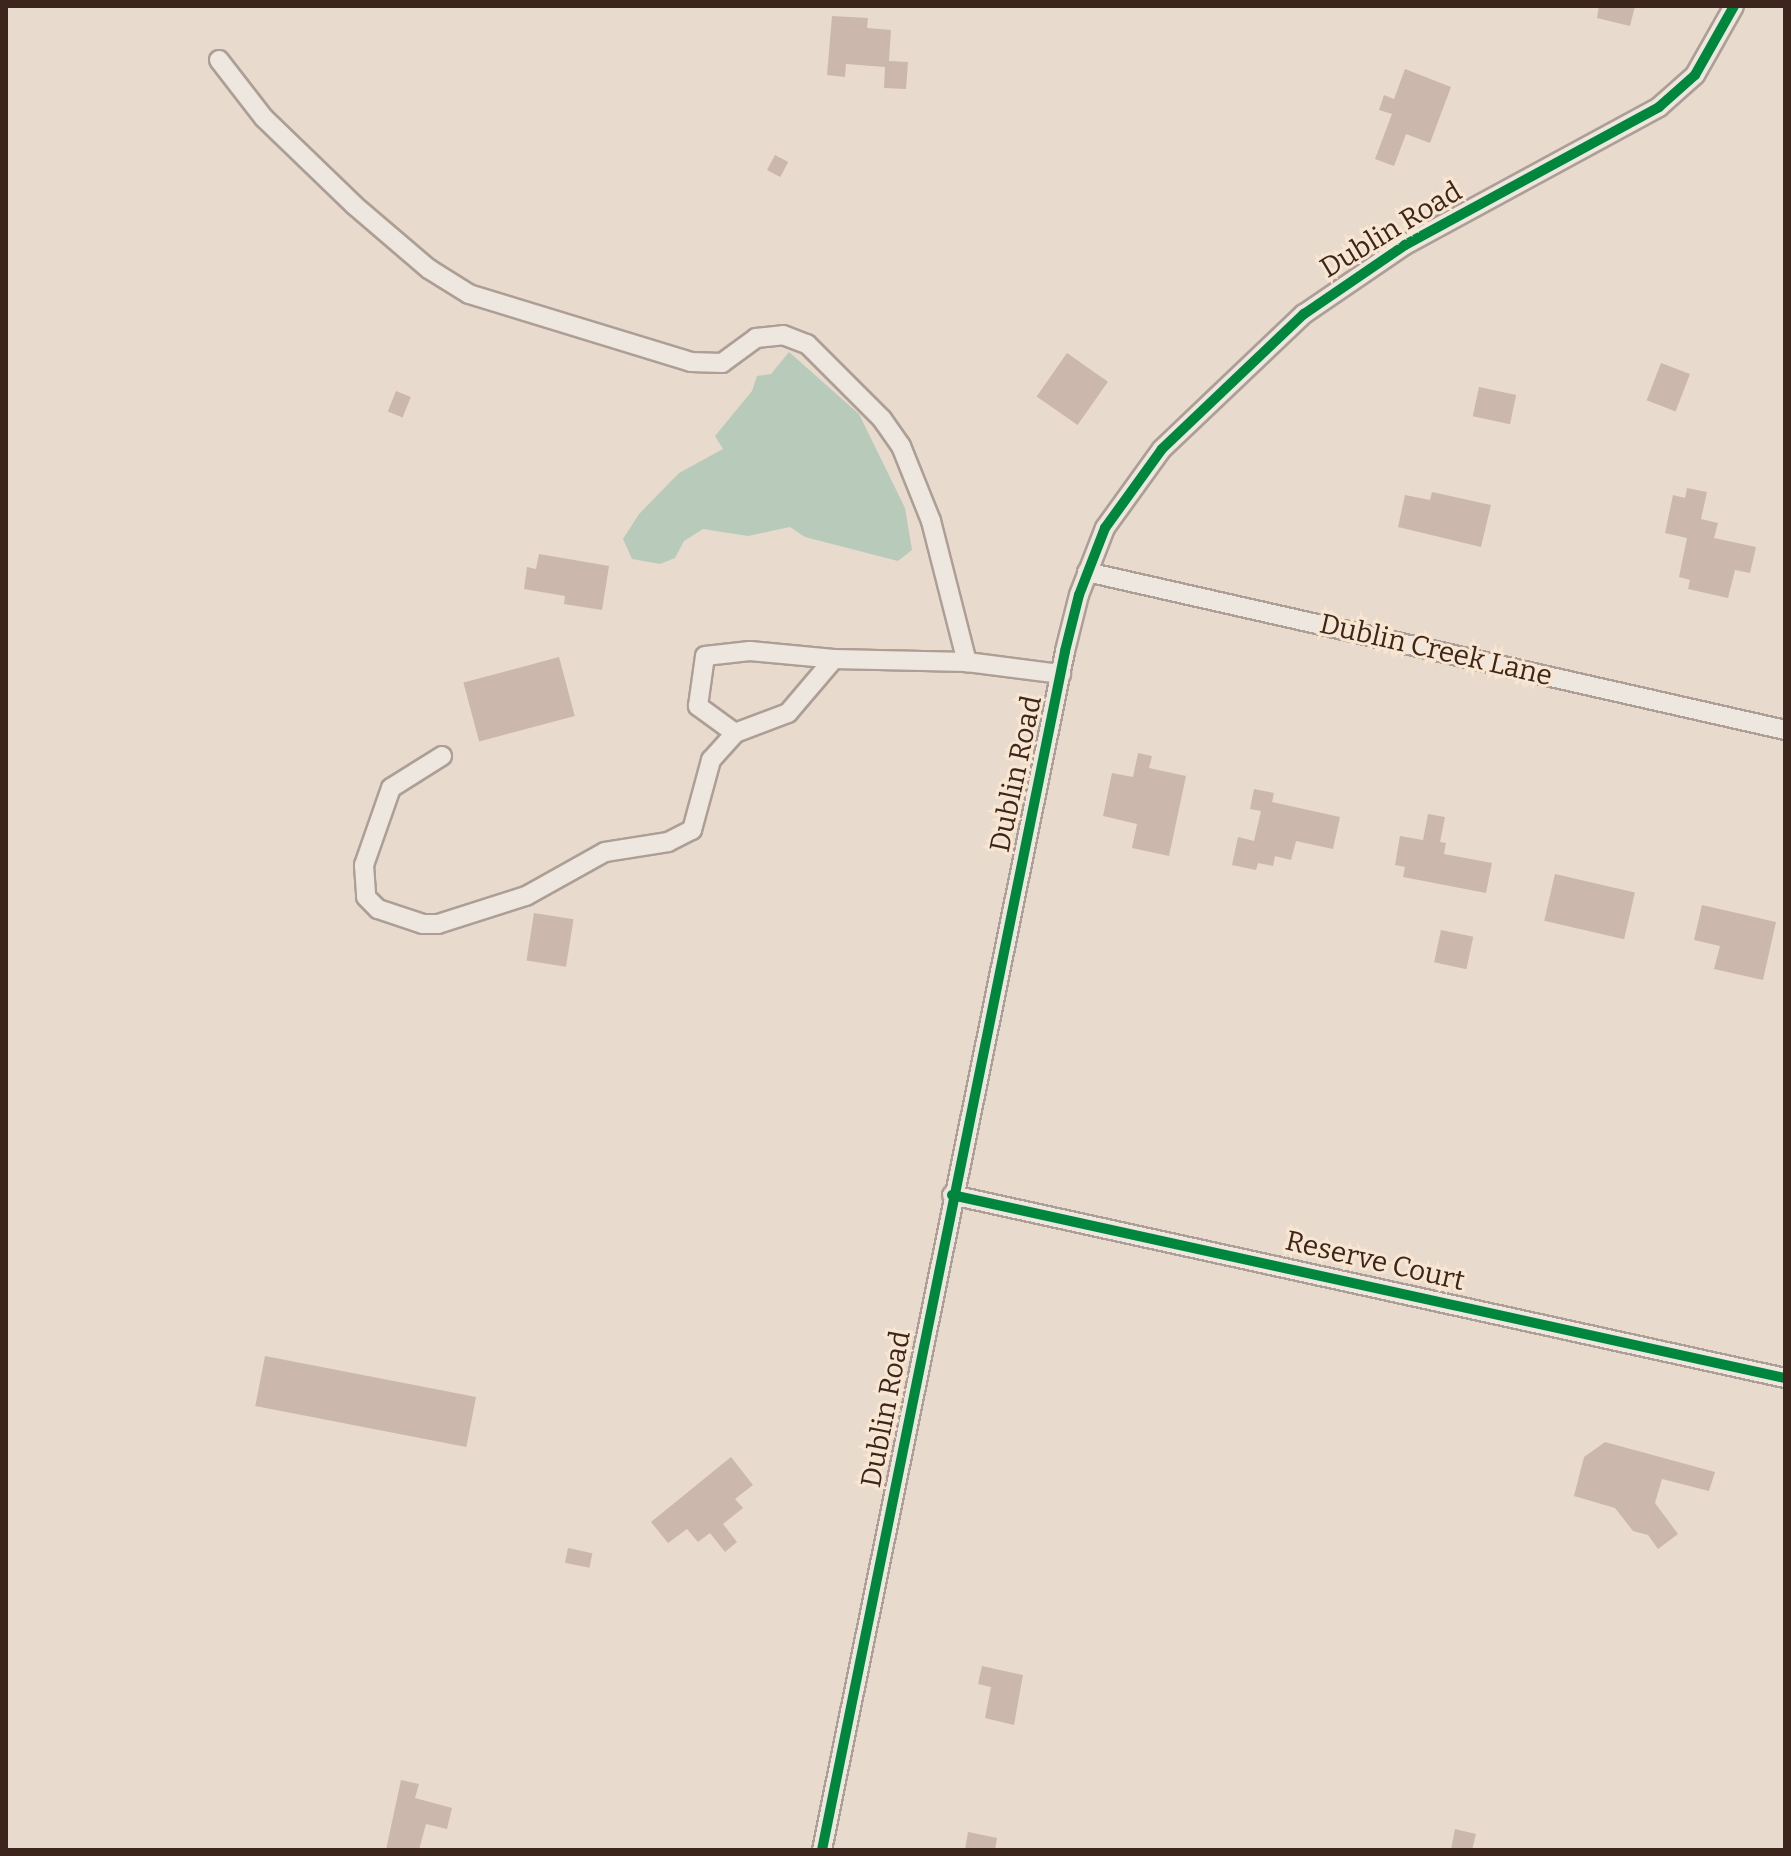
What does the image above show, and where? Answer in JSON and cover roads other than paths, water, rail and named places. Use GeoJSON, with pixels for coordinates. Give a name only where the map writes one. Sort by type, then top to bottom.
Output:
{"type":"FeatureCollection","features":[{"type":"Feature","properties":{"kind":"street","name":"Dublin Road"},"geometry":{"type":"LineString","coordinates":[[822,1850],[952,1195],[1061,674],[1087,572],[1116,507],[1144,469],[1304,314],[1405,245],[1659,107],[1695,75],[1734,6]]}},
{"type":"Feature","properties":{"kind":"street"},"geometry":{"type":"LineString","coordinates":[[219,60],[264,118],[354,205],[429,269],[469,294],[691,362],[722,363],[756,338],[783,335],[807,344],[882,419],[901,446],[931,521],[967,662]]}},
{"type":"Feature","properties":{"kind":"street","name":"Dublin Creek Lane"},"geometry":{"type":"LineString","coordinates":[[1087,572],[1785,730]]}},
{"type":"Feature","properties":{"kind":"street"},"geometry":{"type":"LineString","coordinates":[[735,733],[698,706],[705,656],[750,651],[834,659],[967,662],[1061,674]]}},
{"type":"Feature","properties":{"kind":"street"},"geometry":{"type":"LineString","coordinates":[[442,756],[391,788],[364,865],[366,897],[378,909],[423,924],[438,924],[526,896],[605,852],[668,842],[692,830],[711,760],[735,733],[788,713],[834,659]]}},
{"type":"Feature","properties":{"kind":"street","name":"Reserve Court"},"geometry":{"type":"LineString","coordinates":[[952,1195],[1785,1378]]}}]}
